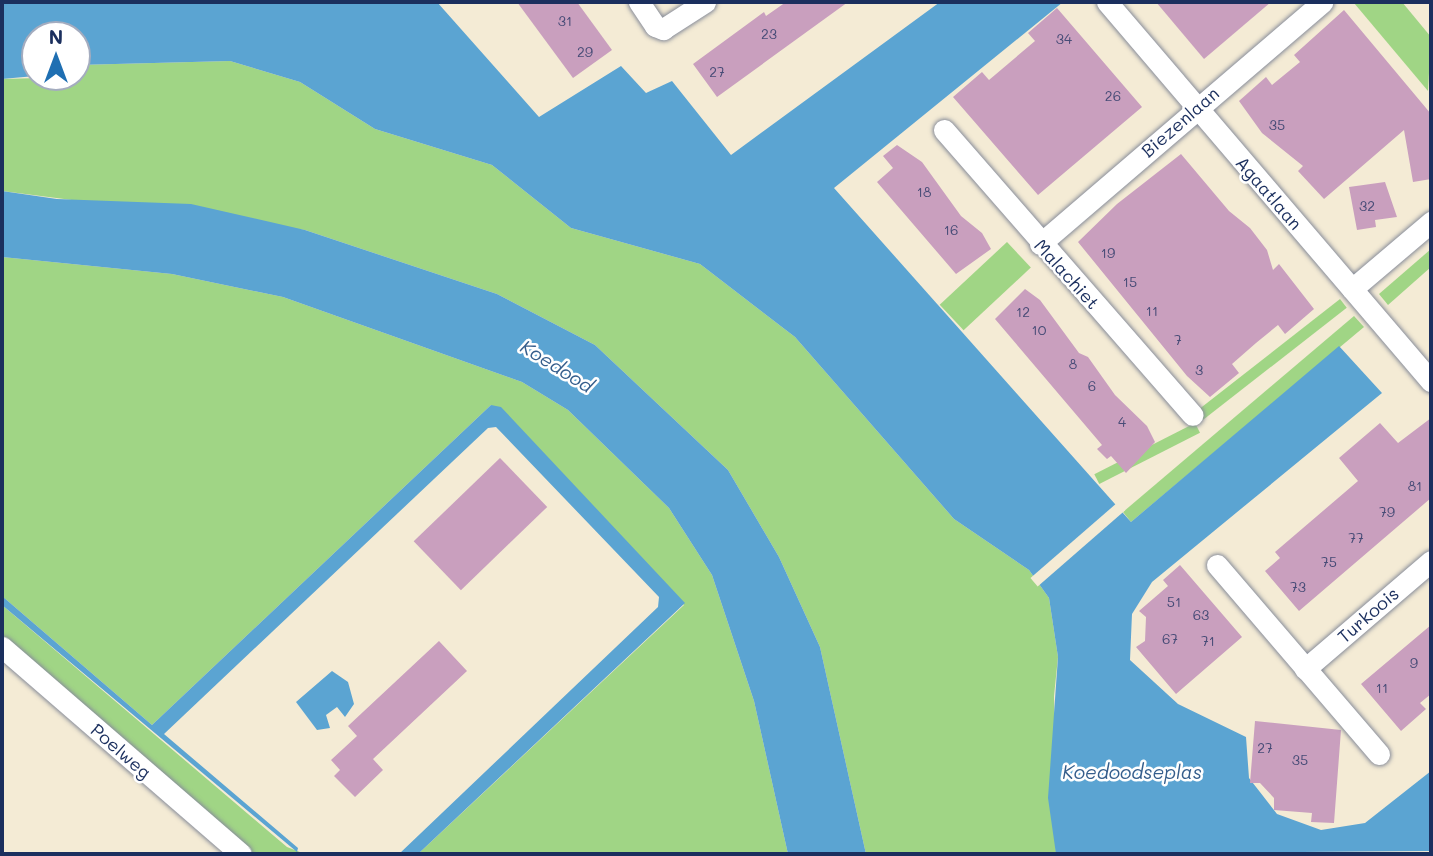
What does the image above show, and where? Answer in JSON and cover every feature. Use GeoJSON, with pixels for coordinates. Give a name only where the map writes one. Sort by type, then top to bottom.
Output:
{"type":"FeatureCollection","features":[{"type":"Feature","properties":{"kind":"street"},"geometry":{"type":"LineString","coordinates":[[639,2],[655,26],[663,29],[705,2]]}},
{"type":"Feature","properties":{"kind":"street","name":"Agaatlaan"},"geometry":{"type":"LineString","coordinates":[[1107,2],[1431,382]]}},
{"type":"Feature","properties":{"kind":"street","name":"Biezenlaan"},"geometry":{"type":"LineString","coordinates":[[1040,244],[1195,108],[1322,2]]}},
{"type":"Feature","properties":{"kind":"street","name":"Malachiet"},"geometry":{"type":"LineString","coordinates":[[944,130],[1040,244],[1193,415]]}},
{"type":"Feature","properties":{"kind":"street"},"geometry":{"type":"LineString","coordinates":[[1352,289],[1431,222]]}},
{"type":"Feature","properties":{"kind":"street","name":"Turkoois"},"geometry":{"type":"LineString","coordinates":[[1305,669],[1431,561]]}},
{"type":"Feature","properties":{"kind":"street"},"geometry":{"type":"LineString","coordinates":[[1217,565],[1379,754]]}},
{"type":"Feature","properties":{"kind":"street","name":"Poelweg"},"geometry":{"type":"LineString","coordinates":[[2,647],[241,854]]}},
{"type":"Feature","properties":{"kind":"green space"},"geometry":{"type":"Polygon","coordinates":[[[1402,2],[1431,37],[1428,91],[1354,3],[1402,2]]]}},
{"type":"Feature","properties":{"kind":"green space"},"geometry":{"type":"Polygon","coordinates":[[[230,61],[300,82],[375,129],[492,165],[571,228],[700,264],[795,337],[954,519],[1029,570],[1049,598],[1058,657],[1054,696],[1056,854],[866,854],[820,647],[779,557],[728,470],[595,345],[497,294],[305,230],[2,191],[2,79],[21,78],[21,91],[91,91],[91,65],[230,61]]]}},
{"type":"Feature","properties":{"kind":"green space"},"geometry":{"type":"Polygon","coordinates":[[[1007,242],[1031,268],[964,330],[940,305],[1007,242]]]}},
{"type":"Feature","properties":{"kind":"green space"},"geometry":{"type":"Polygon","coordinates":[[[1431,249],[1431,267],[1388,305],[1379,294],[1431,249]]]}},
{"type":"Feature","properties":{"kind":"green space"},"geometry":{"type":"Polygon","coordinates":[[[2,257],[172,274],[283,297],[522,382],[568,410],[669,508],[712,575],[754,701],[788,854],[418,854],[684,605],[491,405],[152,725],[2,596],[2,257]]]}},
{"type":"Feature","properties":{"kind":"green space"},"geometry":{"type":"Polygon","coordinates":[[[1340,299],[1347,308],[1203,420],[1196,412],[1340,299]]]}},
{"type":"Feature","properties":{"kind":"green space"},"geometry":{"type":"Polygon","coordinates":[[[1354,316],[1364,327],[1131,522],[1123,512],[1354,316]]]}},
{"type":"Feature","properties":{"kind":"green space"},"geometry":{"type":"Polygon","coordinates":[[[1195,423],[1200,433],[1099,484],[1094,474],[1195,423]]]}},
{"type":"Feature","properties":{"kind":"green space"},"geometry":{"type":"Polygon","coordinates":[[[2,605],[287,847],[305,854],[250,854],[2,639],[2,605]]]}},
{"type":"Feature","properties":{"kind":"water","name":"Koedoodseplas"},"geometry":{"type":"Polygon","coordinates":[[[2,2],[437,2],[539,117],[621,66],[646,93],[672,81],[731,155],[940,2],[1063,2],[834,188],[1131,522],[1339,346],[1382,393],[1152,582],[1132,614],[1130,660],[1178,704],[1246,737],[1249,778],[1277,814],[1321,830],[1365,823],[1431,771],[1431,851],[1056,854],[1048,798],[1058,657],[1049,598],[1029,570],[954,519],[795,337],[700,264],[571,228],[492,165],[375,129],[300,82],[230,61],[91,65],[91,21],[21,21],[21,77],[2,79],[2,2]]]}},
{"type":"Feature","properties":{"kind":"water","name":"Koedood"},"geometry":{"type":"Polygon","coordinates":[[[2,191],[57,199],[191,204],[305,230],[497,294],[595,345],[728,470],[779,557],[820,647],[866,854],[788,854],[754,701],[712,575],[669,508],[568,410],[522,382],[283,297],[172,274],[2,257],[2,191]]]}},
{"type":"Feature","properties":{"kind":"water"},"geometry":{"type":"Polygon","coordinates":[[[491,405],[501,407],[685,603],[418,854],[399,854],[658,607],[659,597],[496,427],[488,428],[164,734],[298,848],[297,852],[2,605],[2,596],[152,725],[491,405]]]}},
{"type":"Feature","properties":{"kind":"water"},"geometry":{"type":"Polygon","coordinates":[[[332,671],[348,682],[354,704],[345,717],[337,707],[326,715],[330,728],[317,730],[296,702],[332,671]]]}},
{"type":"Feature","properties":{"kind":"pier"},"geometry":{"type":"Polygon","coordinates":[[[1118,502],[1125,510],[1038,586],[1030,578],[1118,502]]]}},
{"type":"Feature","properties":{"kind":"building"},"geometry":{"type":"Polygon","coordinates":[[[517,2],[577,2],[612,50],[573,78],[517,2]]]}},
{"type":"Feature","properties":{"kind":"building"},"geometry":{"type":"Polygon","coordinates":[[[786,2],[848,2],[717,97],[693,64],[764,12],[766,16],[786,2]]]}},
{"type":"Feature","properties":{"kind":"building"},"geometry":{"type":"Polygon","coordinates":[[[1156,2],[1271,2],[1204,59],[1156,2]]]}},
{"type":"Feature","properties":{"kind":"building"},"geometry":{"type":"Polygon","coordinates":[[[1057,8],[1142,107],[1038,195],[953,97],[982,72],[989,80],[1035,41],[1028,33],[1057,8]]]}},
{"type":"Feature","properties":{"kind":"building"},"geometry":{"type":"Polygon","coordinates":[[[1344,10],[1431,114],[1431,179],[1413,182],[1404,130],[1324,199],[1298,171],[1303,166],[1262,133],[1239,101],[1266,77],[1272,85],[1300,62],[1294,55],[1344,10]]]}},
{"type":"Feature","properties":{"kind":"building"},"geometry":{"type":"Polygon","coordinates":[[[897,145],[922,162],[961,216],[982,233],[991,249],[956,274],[877,182],[893,168],[883,156],[897,145]]]}},
{"type":"Feature","properties":{"kind":"building"},"geometry":{"type":"Polygon","coordinates":[[[1181,154],[1229,211],[1250,228],[1267,250],[1273,270],[1279,264],[1314,309],[1285,334],[1278,325],[1256,343],[1232,364],[1239,373],[1210,397],[1187,376],[1078,242],[1117,204],[1181,154]]]}},
{"type":"Feature","properties":{"kind":"building"},"geometry":{"type":"Polygon","coordinates":[[[1385,182],[1397,217],[1375,220],[1376,227],[1357,230],[1349,187],[1385,182]]]}},
{"type":"Feature","properties":{"kind":"building"},"geometry":{"type":"Polygon","coordinates":[[[1025,289],[1040,300],[1079,353],[1088,357],[1115,395],[1147,426],[1155,442],[1126,473],[1111,456],[1107,459],[1097,449],[1102,445],[995,319],[1025,289]]]}},
{"type":"Feature","properties":{"kind":"building"},"geometry":{"type":"Polygon","coordinates":[[[1431,418],[1431,498],[1299,611],[1265,571],[1280,558],[1275,552],[1358,481],[1339,458],[1380,423],[1398,443],[1431,418]]]}},
{"type":"Feature","properties":{"kind":"building"},"geometry":{"type":"Polygon","coordinates":[[[500,458],[547,507],[461,590],[414,541],[500,458]]]}},
{"type":"Feature","properties":{"kind":"building"},"geometry":{"type":"Polygon","coordinates":[[[1180,565],[1242,637],[1176,694],[1136,647],[1145,641],[1146,617],[1139,611],[1168,586],[1163,580],[1180,565]]]}},
{"type":"Feature","properties":{"kind":"building"},"geometry":{"type":"Polygon","coordinates":[[[1431,625],[1431,694],[1420,703],[1426,709],[1401,731],[1361,684],[1431,625]]]}},
{"type":"Feature","properties":{"kind":"building"},"geometry":{"type":"Polygon","coordinates":[[[439,641],[467,671],[373,759],[383,770],[355,797],[334,776],[340,770],[331,760],[357,736],[348,726],[439,641]]]}},
{"type":"Feature","properties":{"kind":"building"},"geometry":{"type":"Polygon","coordinates":[[[1255,721],[1341,730],[1334,823],[1311,822],[1312,813],[1274,810],[1274,798],[1260,783],[1250,783],[1255,721]]]}}]}
